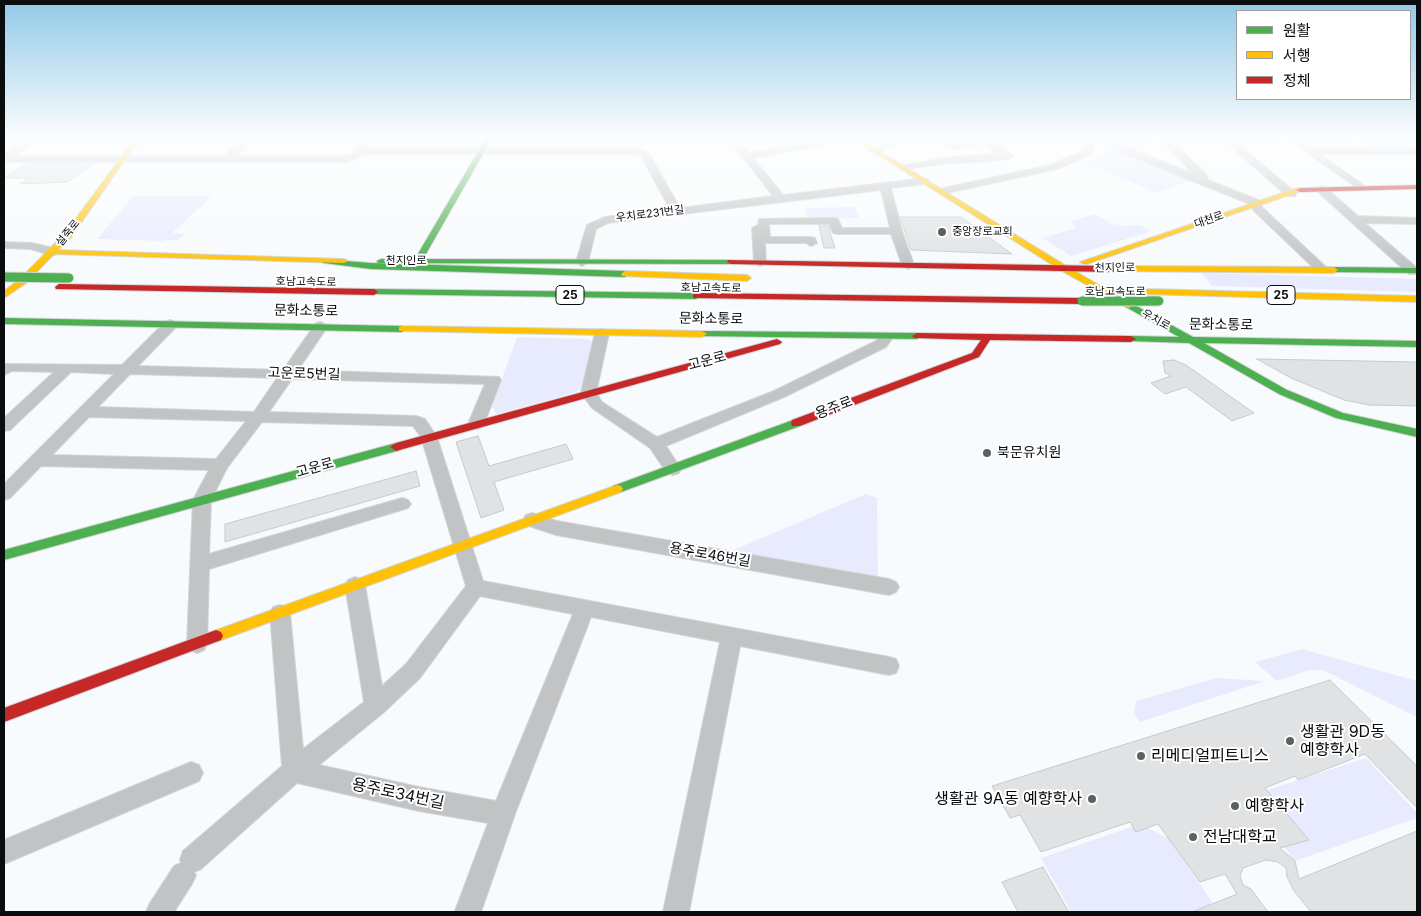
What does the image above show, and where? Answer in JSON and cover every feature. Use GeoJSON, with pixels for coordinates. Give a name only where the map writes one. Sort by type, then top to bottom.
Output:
{"type":"FeatureCollection","features":[{"type":"Feature","properties":{"kind":"main road","name":"설죽로"},"geometry":{"type":"LineString","coordinates":[[4,295],[23,281],[53,252],[107,181]]}},
{"type":"Feature","properties":{"kind":"main road"},"geometry":{"type":"LineString","coordinates":[[418,261],[464,181]]}},
{"type":"Feature","properties":{"kind":"main road","name":"우치로"},"geometry":{"type":"LineString","coordinates":[[925,181],[1065,269],[1283,392],[1340,416],[1417,433]]}},
{"type":"Feature","properties":{"kind":"main road","name":"대천로"},"geometry":{"type":"LineString","coordinates":[[1065,269],[1302,189],[1417,187]]}},
{"type":"Feature","properties":{"kind":"main road"},"geometry":{"type":"LineString","coordinates":[[988,267],[1005,263],[1017,253],[1018,246],[1013,236]]}},
{"type":"Feature","properties":{"kind":"main road","name":"천지인로"},"geometry":{"type":"LineString","coordinates":[[53,252],[324,261],[760,262],[1065,269],[1415,271]]}},
{"type":"Feature","properties":{"kind":"main road"},"geometry":{"type":"LineString","coordinates":[[324,261],[371,266],[756,279]]}},
{"type":"Feature","properties":{"kind":"main road"},"geometry":{"type":"LineString","coordinates":[[1110,338],[1126,333],[1132,325],[1116,281],[1118,276],[1138,268]]}},
{"type":"Feature","properties":{"kind":"main road","name":"호남고속도로"},"geometry":{"type":"LineString","coordinates":[[4,277],[418,284],[1145,292],[1417,299]]}},
{"type":"Feature","properties":{"kind":"main road","name":"호남고속도로"},"geometry":{"type":"LineString","coordinates":[[4,286],[417,294],[1160,301],[1417,308]]}},
{"type":"Feature","properties":{"kind":"main road"},"geometry":{"type":"LineString","coordinates":[[971,288],[1011,291]]}},
{"type":"Feature","properties":{"kind":"main road","name":"문화소통로"},"geometry":{"type":"LineString","coordinates":[[4,321],[797,336],[988,336],[1417,344]]}},
{"type":"Feature","properties":{"kind":"main road","name":"고운로"},"geometry":{"type":"LineString","coordinates":[[4,555],[797,336]]}},
{"type":"Feature","properties":{"kind":"main road","name":"용주로"},"geometry":{"type":"LineString","coordinates":[[4,715],[976,355],[988,336]]}},
{"type":"Feature","properties":{"kind":"street"},"geometry":{"type":"LineString","coordinates":[[660,181],[677,211]]}},
{"type":"Feature","properties":{"kind":"street"},"geometry":{"type":"LineString","coordinates":[[766,181],[780,198]]}},
{"type":"Feature","properties":{"kind":"street","name":"우치로231번길"},"geometry":{"type":"LineString","coordinates":[[582,262],[590,227],[597,222],[925,181]]}},
{"type":"Feature","properties":{"kind":"street"},"geometry":{"type":"LineString","coordinates":[[943,191],[992,181]]}},
{"type":"Feature","properties":{"kind":"street"},"geometry":{"type":"LineString","coordinates":[[1203,181],[1257,203],[1257,208],[1322,270]]}},
{"type":"Feature","properties":{"kind":"street"},"geometry":{"type":"LineString","coordinates":[[1275,181],[1291,194]]}},
{"type":"Feature","properties":{"kind":"street"},"geometry":{"type":"LineString","coordinates":[[1350,181],[1360,188]]}},
{"type":"Feature","properties":{"kind":"street"},"geometry":{"type":"LineString","coordinates":[[885,186],[896,231],[908,265]]}},
{"type":"Feature","properties":{"kind":"street"},"geometry":{"type":"LineString","coordinates":[[1320,188],[1415,271]]}},
{"type":"Feature","properties":{"kind":"street"},"geometry":{"type":"LineString","coordinates":[[757,201],[760,262]]}},
{"type":"Feature","properties":{"kind":"street"},"geometry":{"type":"LineString","coordinates":[[1354,219],[1417,221]]}},
{"type":"Feature","properties":{"kind":"street"},"geometry":{"type":"LineString","coordinates":[[811,243],[811,240],[765,240],[763,221],[834,221],[837,232],[896,231]]}},
{"type":"Feature","properties":{"kind":"street"},"geometry":{"type":"LineString","coordinates":[[4,245],[32,246],[53,252]]}},
{"type":"Feature","properties":{"kind":"street"},"geometry":{"type":"LineString","coordinates":[[4,494],[171,324]]}},
{"type":"Feature","properties":{"kind":"street"},"geometry":{"type":"LineString","coordinates":[[197,644],[202,500],[220,465],[258,416],[320,326]]}},
{"type":"Feature","properties":{"kind":"street"},"geometry":{"type":"LineString","coordinates":[[602,332],[588,393],[597,405],[656,444],[672,469]]}},
{"type":"Feature","properties":{"kind":"street"},"geometry":{"type":"LineString","coordinates":[[656,444],[779,394],[881,344],[887,336]]}},
{"type":"Feature","properties":{"kind":"street","name":"고운로5번길"},"geometry":{"type":"LineString","coordinates":[[4,371],[8,367],[67,368],[494,380],[476,424]]}},
{"type":"Feature","properties":{"kind":"street"},"geometry":{"type":"LineString","coordinates":[[4,426],[67,368]]}},
{"type":"Feature","properties":{"kind":"street"},"geometry":{"type":"LineString","coordinates":[[86,412],[416,421],[420,423],[429,437],[476,587]]}},
{"type":"Feature","properties":{"kind":"street"},"geometry":{"type":"LineString","coordinates":[[37,460],[220,465]]}},
{"type":"Feature","properties":{"kind":"street"},"geometry":{"type":"LineString","coordinates":[[201,564],[402,504]]}},
{"type":"Feature","properties":{"kind":"street","name":"용주로46번길"},"geometry":{"type":"LineString","coordinates":[[532,520],[556,528],[889,587]]}},
{"type":"Feature","properties":{"kind":"street"},"geometry":{"type":"LineString","coordinates":[[355,585],[375,706]]}},
{"type":"Feature","properties":{"kind":"street"},"geometry":{"type":"LineString","coordinates":[[476,587],[889,666]]}},
{"type":"Feature","properties":{"kind":"street"},"geometry":{"type":"LineString","coordinates":[[159,912],[188,867],[294,771],[375,706],[413,672],[476,587]]}},
{"type":"Feature","properties":{"kind":"street"},"geometry":{"type":"LineString","coordinates":[[468,911],[503,814],[584,608]]}},
{"type":"Feature","properties":{"kind":"street"},"geometry":{"type":"LineString","coordinates":[[280,613],[294,771]]}},
{"type":"Feature","properties":{"kind":"street"},"geometry":{"type":"LineString","coordinates":[[676,912],[732,635]]}},
{"type":"Feature","properties":{"kind":"street","name":"용주로34번길"},"geometry":{"type":"LineString","coordinates":[[294,771],[420,800],[503,814]]}},
{"type":"Feature","properties":{"kind":"street"},"geometry":{"type":"LineString","coordinates":[[4,852],[191,773]]}},
{"type":"Feature","properties":{"kind":"shaded area"},"geometry":{"type":"Polygon","coordinates":[[[1128,181],[1190,181],[1157,193],[1128,181]]]}},
{"type":"Feature","properties":{"kind":"shaded area"},"geometry":{"type":"Polygon","coordinates":[[[133,196],[212,196],[172,233],[185,234],[178,240],[166,240],[168,237],[164,241],[97,239],[133,196]]]}},
{"type":"Feature","properties":{"kind":"shaded area"},"geometry":{"type":"Polygon","coordinates":[[[855,207],[859,218],[808,219],[805,208],[855,207]]]}},
{"type":"Feature","properties":{"kind":"shaded area"},"geometry":{"type":"Polygon","coordinates":[[[1095,214],[1113,224],[1123,226],[1140,225],[1152,231],[1071,256],[1042,238],[1076,228],[1071,221],[1095,214]]]}},
{"type":"Feature","properties":{"kind":"shaded area"},"geometry":{"type":"Polygon","coordinates":[[[1202,273],[1417,279],[1417,292],[1212,286],[1202,273]]]}},
{"type":"Feature","properties":{"kind":"shaded area"},"geometry":{"type":"Polygon","coordinates":[[[517,337],[588,339],[595,343],[585,383],[576,392],[496,414],[492,406],[517,337]]]}},
{"type":"Feature","properties":{"kind":"shaded area"},"geometry":{"type":"Polygon","coordinates":[[[866,494],[877,498],[878,582],[730,555],[731,551],[866,494]]]}},
{"type":"Feature","properties":{"kind":"shaded area"},"geometry":{"type":"Polygon","coordinates":[[[1302,649],[1417,681],[1417,717],[1323,670],[1309,670],[1277,681],[1255,662],[1302,649]]]}},
{"type":"Feature","properties":{"kind":"shaded area"},"geometry":{"type":"Polygon","coordinates":[[[1217,678],[1265,681],[1140,722],[1134,714],[1136,701],[1217,678]]]}},
{"type":"Feature","properties":{"kind":"shaded area"},"geometry":{"type":"Polygon","coordinates":[[[1366,758],[1417,813],[1417,818],[1295,861],[1246,797],[1366,758]]]}},
{"type":"Feature","properties":{"kind":"shaded area"},"geometry":{"type":"Polygon","coordinates":[[[1140,824],[1169,839],[1215,906],[1198,912],[1071,912],[1041,858],[1140,824]]]}},
{"type":"Feature","properties":{"kind":"building"},"geometry":{"type":"Polygon","coordinates":[[[25,181],[70,181],[68,182],[20,184],[25,181]]]}},
{"type":"Feature","properties":{"kind":"building","name":"중앙장로교회"},"geometry":{"type":"Polygon","coordinates":[[[900,217],[961,217],[1012,254],[911,250],[900,217]]]}},
{"type":"Feature","properties":{"kind":"building"},"geometry":{"type":"Polygon","coordinates":[[[819,226],[828,226],[835,248],[824,248],[819,226]]]}},
{"type":"Feature","properties":{"kind":"building"},"geometry":{"type":"Polygon","coordinates":[[[1257,359],[1417,362],[1417,406],[1369,405],[1344,400],[1291,378],[1257,359]]]}},
{"type":"Feature","properties":{"kind":"building"},"geometry":{"type":"Polygon","coordinates":[[[1174,360],[1186,365],[1254,413],[1232,421],[1186,387],[1165,394],[1151,383],[1171,376],[1165,373],[1163,361],[1174,360]]]}},
{"type":"Feature","properties":{"kind":"building"},"geometry":{"type":"Polygon","coordinates":[[[478,436],[489,466],[566,444],[573,459],[494,482],[504,510],[481,518],[456,442],[478,436]]]}},
{"type":"Feature","properties":{"kind":"building"},"geometry":{"type":"Polygon","coordinates":[[[416,471],[420,486],[225,542],[225,524],[416,471]]]}},
{"type":"Feature","properties":{"kind":"building"},"geometry":{"type":"Polygon","coordinates":[[[1330,680],[1417,766],[1417,808],[1365,754],[1298,780],[1295,776],[1265,788],[1309,840],[1280,848],[1295,861],[1299,879],[1417,831],[1417,912],[1311,912],[1294,891],[1287,877],[1286,868],[1278,862],[1266,860],[1243,868],[1240,876],[1243,885],[1251,889],[1268,912],[1192,912],[1237,894],[1225,874],[1200,882],[1158,824],[1136,832],[1130,822],[1041,852],[1020,815],[1010,818],[992,786],[1330,680]]]}},
{"type":"Feature","properties":{"kind":"building"},"geometry":{"type":"Polygon","coordinates":[[[1043,867],[1069,912],[1018,912],[1002,882],[1043,867]]]}},
{"type":"Feature","properties":{"kind":"traffic: fast"},"geometry":{"type":"LineString","coordinates":[[418,261],[464,181]]}},
{"type":"Feature","properties":{"kind":"traffic: fast"},"geometry":{"type":"LineString","coordinates":[[324,261],[371,266],[625,274]]}},
{"type":"Feature","properties":{"kind":"traffic: fast"},"geometry":{"type":"LineString","coordinates":[[381,261],[731,262]]}},
{"type":"Feature","properties":{"kind":"traffic: fast"},"geometry":{"type":"LineString","coordinates":[[1334,270],[1417,271]]}},
{"type":"Feature","properties":{"kind":"traffic: fast"},"geometry":{"type":"LineString","coordinates":[[4,277],[69,278]]}},
{"type":"Feature","properties":{"kind":"traffic: fast"},"geometry":{"type":"LineString","coordinates":[[374,292],[696,296]]}},
{"type":"Feature","properties":{"kind":"traffic: fast"},"geometry":{"type":"LineString","coordinates":[[1082,301],[1159,301]]}},
{"type":"Feature","properties":{"kind":"traffic: fast"},"geometry":{"type":"LineString","coordinates":[[1129,305],[1283,392],[1340,416],[1417,433]]}},
{"type":"Feature","properties":{"kind":"traffic: fast"},"geometry":{"type":"LineString","coordinates":[[4,321],[402,329]]}},
{"type":"Feature","properties":{"kind":"traffic: fast"},"geometry":{"type":"LineString","coordinates":[[702,334],[917,336]]}},
{"type":"Feature","properties":{"kind":"traffic: fast"},"geometry":{"type":"LineString","coordinates":[[1131,339],[1417,344]]}},
{"type":"Feature","properties":{"kind":"traffic: fast"},"geometry":{"type":"LineString","coordinates":[[617,489],[796,423]]}},
{"type":"Feature","properties":{"kind":"traffic: fast"},"geometry":{"type":"LineString","coordinates":[[4,555],[396,447]]}},
{"type":"Feature","properties":{"kind":"traffic: slow"},"geometry":{"type":"LineString","coordinates":[[4,295],[23,281],[69,234],[107,181]]}},
{"type":"Feature","properties":{"kind":"traffic: slow"},"geometry":{"type":"LineString","coordinates":[[924,181],[1065,269],[1129,305]]}},
{"type":"Feature","properties":{"kind":"traffic: slow"},"geometry":{"type":"LineString","coordinates":[[1084,262],[1300,190]]}},
{"type":"Feature","properties":{"kind":"traffic: slow"},"geometry":{"type":"LineString","coordinates":[[53,252],[344,261]]}},
{"type":"Feature","properties":{"kind":"traffic: slow"},"geometry":{"type":"LineString","coordinates":[[1108,269],[1334,270]]}},
{"type":"Feature","properties":{"kind":"traffic: slow"},"geometry":{"type":"LineString","coordinates":[[625,274],[747,278]]}},
{"type":"Feature","properties":{"kind":"traffic: slow"},"geometry":{"type":"LineString","coordinates":[[1145,292],[1417,299]]}},
{"type":"Feature","properties":{"kind":"traffic: slow"},"geometry":{"type":"LineString","coordinates":[[402,329],[702,334]]}},
{"type":"Feature","properties":{"kind":"traffic: slow"},"geometry":{"type":"LineString","coordinates":[[216,636],[617,489]]}},
{"type":"Feature","properties":{"kind":"traffic: jam"},"geometry":{"type":"LineString","coordinates":[[1300,190],[1417,187]]}},
{"type":"Feature","properties":{"kind":"traffic: jam"},"geometry":{"type":"LineString","coordinates":[[731,262],[1108,269]]}},
{"type":"Feature","properties":{"kind":"traffic: jam"},"geometry":{"type":"LineString","coordinates":[[59,287],[374,292]]}},
{"type":"Feature","properties":{"kind":"traffic: jam"},"geometry":{"type":"LineString","coordinates":[[696,296],[1082,301]]}},
{"type":"Feature","properties":{"kind":"traffic: jam"},"geometry":{"type":"LineString","coordinates":[[917,336],[1131,339]]}},
{"type":"Feature","properties":{"kind":"traffic: jam"},"geometry":{"type":"LineString","coordinates":[[796,423],[976,355],[988,336]]}},
{"type":"Feature","properties":{"kind":"traffic: jam"},"geometry":{"type":"LineString","coordinates":[[396,447],[777,342]]}},
{"type":"Feature","properties":{"kind":"traffic: jam"},"geometry":{"type":"LineString","coordinates":[[4,715],[216,636]]}},
{"type":"Feature","properties":{"kind":"place","name":"중앙장로교회"},"geometry":{"type":"Point","coordinates":[942,232]}},
{"type":"Feature","properties":{"kind":"place","name":"북문유치원"},"geometry":{"type":"Point","coordinates":[987,453]}},
{"type":"Feature","properties":{"kind":"place","name":"생활관 9D동 예향학사"},"geometry":{"type":"Point","coordinates":[1290,741]}},
{"type":"Feature","properties":{"kind":"place","name":"리메디얼피트니스"},"geometry":{"type":"Point","coordinates":[1141,756]}},
{"type":"Feature","properties":{"kind":"place","name":"생활관 9A동 예향학사"},"geometry":{"type":"Point","coordinates":[1092,799]}},
{"type":"Feature","properties":{"kind":"place","name":"예향학사"},"geometry":{"type":"Point","coordinates":[1235,806]}},
{"type":"Feature","properties":{"kind":"place","name":"전남대학교"},"geometry":{"type":"Point","coordinates":[1193,837]}}]}
